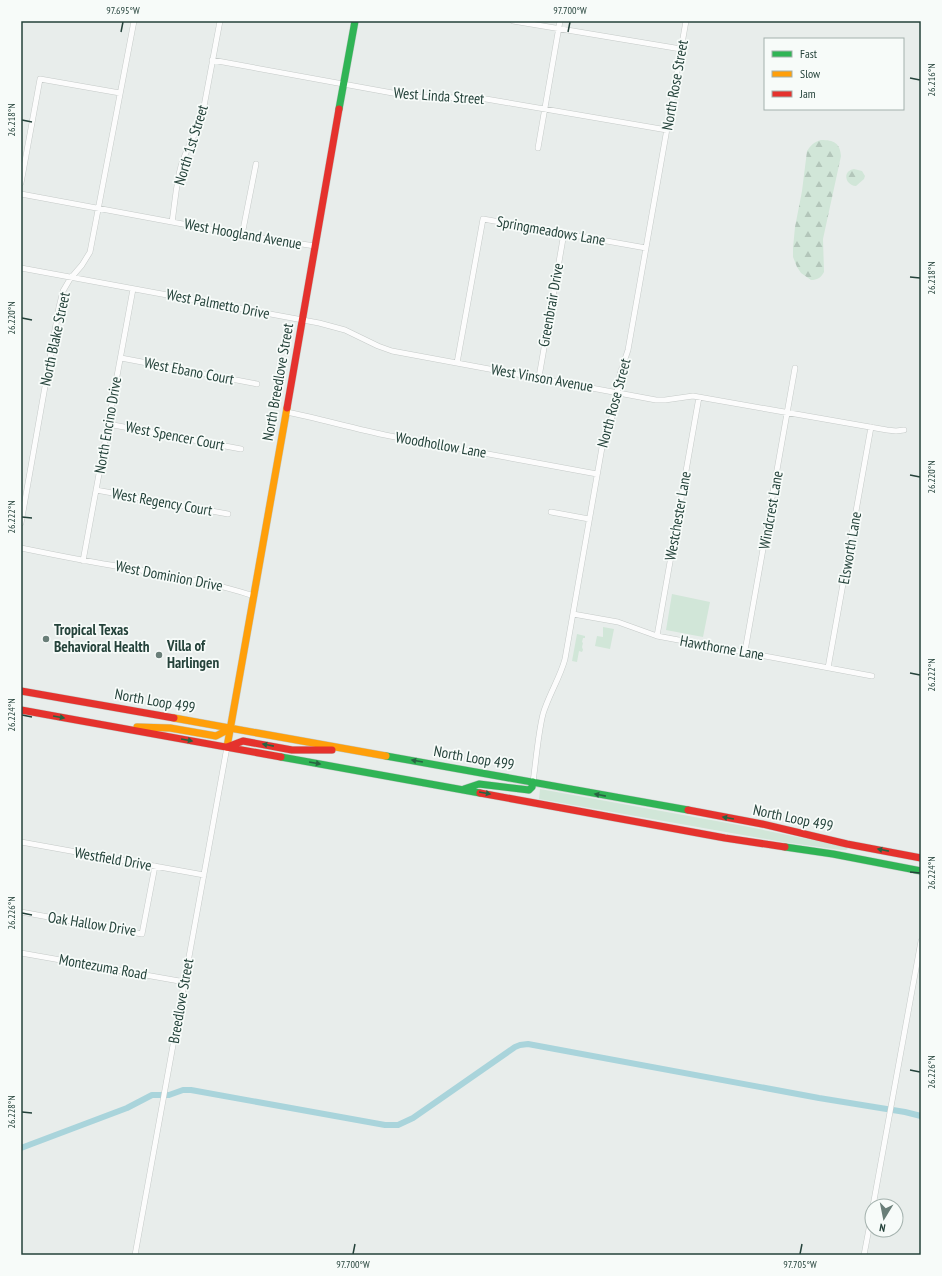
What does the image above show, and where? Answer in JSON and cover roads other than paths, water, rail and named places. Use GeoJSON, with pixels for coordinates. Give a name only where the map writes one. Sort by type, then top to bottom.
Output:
{"type":"FeatureCollection","features":[{"type":"Feature","properties":{"kind":"main road","name":"North Breedlove Street"},"geometry":{"type":"LineString","coordinates":[[227,747],[287,412],[354,21]]}},
{"type":"Feature","properties":{"kind":"main road","name":"North Loop 499"},"geometry":{"type":"LineString","coordinates":[[21,691],[762,824],[847,844],[921,858]]}},
{"type":"Feature","properties":{"kind":"main road","name":"North Loop 499"},"geometry":{"type":"LineString","coordinates":[[21,710],[725,838],[833,854],[921,870]]}},
{"type":"Feature","properties":{"kind":"main road"},"geometry":{"type":"LineString","coordinates":[[115,727],[170,728],[216,736],[231,728]]}},
{"type":"Feature","properties":{"kind":"main road"},"geometry":{"type":"LineString","coordinates":[[227,747],[243,741],[292,750],[348,749]]}},
{"type":"Feature","properties":{"kind":"main road"},"geometry":{"type":"LineString","coordinates":[[463,790],[479,784],[528,790],[532,787],[533,782]]}},
{"type":"Feature","properties":{"kind":"street","name":"North Blake Street"},"geometry":{"type":"LineString","coordinates":[[21,523],[59,307],[63,291],[90,252],[133,21]]}},
{"type":"Feature","properties":{"kind":"street","name":"North 1st Street"},"geometry":{"type":"LineString","coordinates":[[172,222],[181,166],[202,117],[220,21]]}},
{"type":"Feature","properties":{"kind":"street"},"geometry":{"type":"LineString","coordinates":[[513,21],[559,30],[681,49]]}},
{"type":"Feature","properties":{"kind":"street"},"geometry":{"type":"LineString","coordinates":[[538,148],[560,21]]}},
{"type":"Feature","properties":{"kind":"street","name":"North Rose Street"},"geometry":{"type":"LineString","coordinates":[[533,782],[542,716],[562,670],[604,436],[614,412],[620,374],[628,350],[686,21]]}},
{"type":"Feature","properties":{"kind":"street","name":"West Linda Street"},"geometry":{"type":"LineString","coordinates":[[212,60],[421,98],[480,98],[667,130]]}},
{"type":"Feature","properties":{"kind":"street"},"geometry":{"type":"LineString","coordinates":[[21,183],[40,78],[120,93]]}},
{"type":"Feature","properties":{"kind":"street"},"geometry":{"type":"LineString","coordinates":[[242,235],[256,164]]}},
{"type":"Feature","properties":{"kind":"street","name":"West Hoogland Avenue"},"geometry":{"type":"LineString","coordinates":[[21,194],[242,235],[315,246]]}},
{"type":"Feature","properties":{"kind":"street","name":"Springmeadows Lane"},"geometry":{"type":"LineString","coordinates":[[457,363],[483,219],[646,248]]}},
{"type":"Feature","properties":{"kind":"street","name":"Greenbrair Drive"},"geometry":{"type":"LineString","coordinates":[[538,377],[564,233]]}},
{"type":"Feature","properties":{"kind":"street","name":"West Palmetto Drive"},"geometry":{"type":"LineString","coordinates":[[21,268],[302,320]]}},
{"type":"Feature","properties":{"kind":"street","name":"North Encino Drive"},"geometry":{"type":"LineString","coordinates":[[83,560],[133,289]]}},
{"type":"Feature","properties":{"kind":"street","name":"West Vinson Avenue"},"geometry":{"type":"LineString","coordinates":[[302,320],[339,327],[378,346],[392,351],[656,400],[693,396],[896,431],[904,430]]}},
{"type":"Feature","properties":{"kind":"street","name":"West Ebano Court"},"geometry":{"type":"LineString","coordinates":[[121,358],[258,384]]}},
{"type":"Feature","properties":{"kind":"street","name":"Windcrest Lane"},"geometry":{"type":"LineString","coordinates":[[745,652],[795,368]]}},
{"type":"Feature","properties":{"kind":"street","name":"Westchester Lane"},"geometry":{"type":"LineString","coordinates":[[657,636],[699,397]]}},
{"type":"Feature","properties":{"kind":"street","name":"Woodhollow Lane"},"geometry":{"type":"LineString","coordinates":[[287,412],[331,421],[356,429],[597,474]]}},
{"type":"Feature","properties":{"kind":"street","name":"West Spencer Court"},"geometry":{"type":"LineString","coordinates":[[108,424],[242,449]]}},
{"type":"Feature","properties":{"kind":"street","name":"Elsworth Lane"},"geometry":{"type":"LineString","coordinates":[[828,668],[872,427]]}},
{"type":"Feature","properties":{"kind":"street","name":"West Regency Court"},"geometry":{"type":"LineString","coordinates":[[96,490],[228,514]]}},
{"type":"Feature","properties":{"kind":"street"},"geometry":{"type":"LineString","coordinates":[[551,512],[589,519]]}},
{"type":"Feature","properties":{"kind":"street","name":"West Dominion Drive"},"geometry":{"type":"LineString","coordinates":[[21,548],[200,580],[254,596]]}},
{"type":"Feature","properties":{"kind":"street","name":"Hawthorne Lane"},"geometry":{"type":"LineString","coordinates":[[573,614],[618,622],[657,636],[872,676]]}},
{"type":"Feature","properties":{"kind":"street","name":"Breedlove Street"},"geometry":{"type":"LineString","coordinates":[[135,1255],[227,747]]}},
{"type":"Feature","properties":{"kind":"street","name":"Westfield Drive"},"geometry":{"type":"LineString","coordinates":[[21,842],[204,875]]}},
{"type":"Feature","properties":{"kind":"street","name":"Oak Hallow Drive"},"geometry":{"type":"LineString","coordinates":[[21,912],[142,934],[154,866]]}},
{"type":"Feature","properties":{"kind":"street"},"geometry":{"type":"LineString","coordinates":[[874,1198],[921,942]]}},
{"type":"Feature","properties":{"kind":"street","name":"Montezuma Road"},"geometry":{"type":"LineString","coordinates":[[21,953],[185,982]]}},
{"type":"Feature","properties":{"kind":"street"},"geometry":{"type":"LineString","coordinates":[[864,1255],[867,1238]]}},
{"type":"Feature","properties":{"kind":"waterway"},"geometry":{"type":"LineString","coordinates":[[21,1148],[127,1108],[152,1095],[169,1095],[183,1090],[191,1090],[385,1125],[398,1125],[413,1118],[515,1047],[528,1044],[921,1116]]}},
{"type":"Feature","properties":{"kind":"place","name":"Tropical Texas Behavioral Health"},"geometry":{"type":"Point","coordinates":[46,639]}},
{"type":"Feature","properties":{"kind":"place","name":"Villa of Harlingen"},"geometry":{"type":"Point","coordinates":[159,655]}}]}
